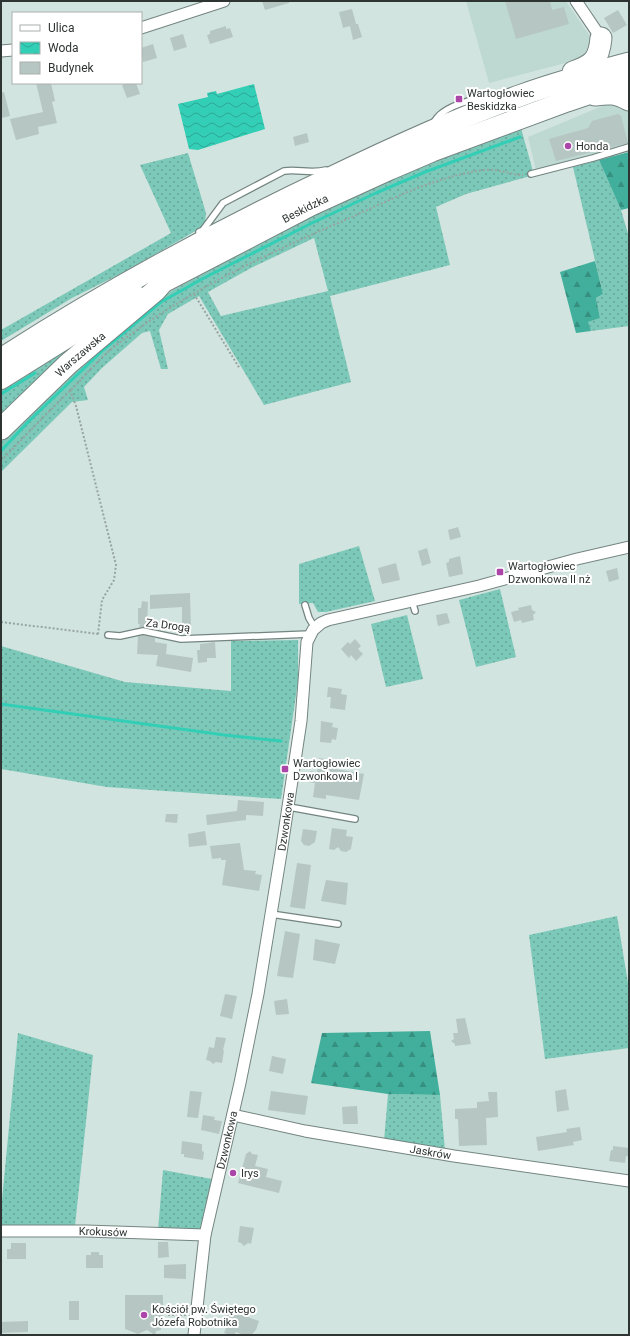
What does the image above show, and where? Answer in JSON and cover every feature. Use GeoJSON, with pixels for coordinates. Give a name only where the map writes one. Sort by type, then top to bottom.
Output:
{"type":"FeatureCollection","features":[{"type":"Feature","properties":{"kind":"highway"},"geometry":{"type":"LineString","coordinates":[[601,38],[614,51],[629,54]]}},
{"type":"Feature","properties":{"kind":"highway"},"geometry":{"type":"LineString","coordinates":[[524,94],[547,80],[588,66],[595,59],[600,48],[601,38]]}},
{"type":"Feature","properties":{"kind":"highway","name":"Beskidzka"},"geometry":{"type":"LineString","coordinates":[[159,274],[258,212],[458,119],[524,94],[629,62]]}},
{"type":"Feature","properties":{"kind":"highway","name":"Beskidzka"},"geometry":{"type":"LineString","coordinates":[[1,359],[91,303],[159,274],[390,169],[432,151],[567,100],[629,80]]}},
{"type":"Feature","properties":{"kind":"highway"},"geometry":{"type":"LineString","coordinates":[[567,100],[610,93],[620,95],[629,100]]}},
{"type":"Feature","properties":{"kind":"highway","name":"Warszawska"},"geometry":{"type":"LineString","coordinates":[[1,429],[68,364],[155,291],[159,274]]}},
{"type":"Feature","properties":{"kind":"main road","name":"Beskidzka"},"geometry":{"type":"LineString","coordinates":[[1,380],[87,326],[159,274]]}},
{"type":"Feature","properties":{"kind":"street"},"geometry":{"type":"LineString","coordinates":[[142,28],[224,1]]}},
{"type":"Feature","properties":{"kind":"street"},"geometry":{"type":"LineString","coordinates":[[576,1],[601,38]]}},
{"type":"Feature","properties":{"kind":"street"},"geometry":{"type":"LineString","coordinates":[[1,51],[12,50]]}},
{"type":"Feature","properties":{"kind":"street"},"geometry":{"type":"LineString","coordinates":[[312,631],[328,620],[413,606],[577,559],[629,547]]}},
{"type":"Feature","properties":{"kind":"street","name":"Dzwonkowa"},"geometry":{"type":"LineString","coordinates":[[194,1335],[205,1235],[233,1115],[258,994],[289,807],[305,689],[306,650],[312,631]]}},
{"type":"Feature","properties":{"kind":"street","name":"Jaskrów"},"geometry":{"type":"LineString","coordinates":[[233,1115],[306,1131],[454,1156],[629,1181]]}},
{"type":"Feature","properties":{"kind":"street","name":"Krokusów"},"geometry":{"type":"LineString","coordinates":[[1,1231],[86,1231],[205,1235]]}},
{"type":"Feature","properties":{"kind":"lane"},"geometry":{"type":"LineString","coordinates":[[531,174],[629,147]]}},
{"type":"Feature","properties":{"kind":"lane"},"geometry":{"type":"LineString","coordinates":[[336,168],[363,162]]}},
{"type":"Feature","properties":{"kind":"lane"},"geometry":{"type":"LineString","coordinates":[[191,237],[203,230],[223,203],[284,171],[294,170],[316,173],[329,170]]}},
{"type":"Feature","properties":{"kind":"lane"},"geometry":{"type":"LineString","coordinates":[[159,274],[173,250]]}},
{"type":"Feature","properties":{"kind":"lane"},"geometry":{"type":"LineString","coordinates":[[305,605],[312,631]]}},
{"type":"Feature","properties":{"kind":"lane","name":"Za Drogą"},"geometry":{"type":"LineString","coordinates":[[108,635],[120,636],[143,631],[181,639],[312,631]]}},
{"type":"Feature","properties":{"kind":"lane"},"geometry":{"type":"LineString","coordinates":[[289,807],[355,819]]}},
{"type":"Feature","properties":{"kind":"lane"},"geometry":{"type":"LineString","coordinates":[[271,914],[338,924]]}},
{"type":"Feature","properties":{"kind":"path"},"geometry":{"type":"LineString","coordinates":[[1,461],[113,348],[152,319],[194,294],[316,232],[424,185],[485,170],[505,171],[516,175],[531,174]]}},
{"type":"Feature","properties":{"kind":"path"},"geometry":{"type":"LineString","coordinates":[[194,294],[240,369]]}},
{"type":"Feature","properties":{"kind":"path"},"geometry":{"type":"LineString","coordinates":[[70,390],[82,428],[116,565],[114,580],[102,600],[98,634]]}},
{"type":"Feature","properties":{"kind":"path"},"geometry":{"type":"LineString","coordinates":[[1,622],[108,635]]}},
{"type":"Feature","properties":{"kind":"path"},"geometry":{"type":"LineString","coordinates":[[168,1315],[188,1314]]}},
{"type":"Feature","properties":{"kind":"shaded area"},"geometry":{"type":"Polygon","coordinates":[[[466,1],[566,1],[589,35],[592,51],[585,58],[489,83],[466,1]]]}},
{"type":"Feature","properties":{"kind":"shaded area"},"geometry":{"type":"Polygon","coordinates":[[[619,99],[629,104],[629,145],[536,170],[528,137],[619,99]]]}},
{"type":"Feature","properties":{"kind":"shaded area"},"geometry":{"type":"Polygon","coordinates":[[[521,128],[534,175],[466,194],[436,207],[450,265],[330,296],[351,382],[264,405],[199,296],[168,314],[159,330],[168,369],[161,369],[150,331],[142,333],[102,368],[84,387],[88,400],[72,402],[1,472],[1,442],[71,372],[137,315],[173,290],[292,226],[336,204],[404,174],[521,128]],[[314,238],[251,268],[208,292],[221,316],[328,291],[314,238]]]}},
{"type":"Feature","properties":{"kind":"shaded area"},"geometry":{"type":"Polygon","coordinates":[[[188,153],[206,213],[205,222],[199,229],[126,271],[72,298],[1,341],[1,330],[171,233],[140,165],[188,153]]]}},
{"type":"Feature","properties":{"kind":"shaded area"},"geometry":{"type":"Polygon","coordinates":[[[599,160],[621,210],[629,237],[629,326],[591,331],[587,322],[600,318],[596,298],[603,294],[573,167],[599,160]]]}},
{"type":"Feature","properties":{"kind":"shaded area"},"geometry":{"type":"Polygon","coordinates":[[[84,338],[1,419],[1,390],[84,338]]]}},
{"type":"Feature","properties":{"kind":"shaded area"},"geometry":{"type":"Polygon","coordinates":[[[359,546],[375,601],[326,612],[318,612],[313,603],[299,604],[299,564],[359,546]]]}},
{"type":"Feature","properties":{"kind":"shaded area"},"geometry":{"type":"Polygon","coordinates":[[[500,589],[516,657],[476,667],[459,600],[500,589]]]}},
{"type":"Feature","properties":{"kind":"shaded area"},"geometry":{"type":"Polygon","coordinates":[[[407,615],[423,679],[386,687],[371,624],[407,615]]]}},
{"type":"Feature","properties":{"kind":"shaded area"},"geometry":{"type":"Polygon","coordinates":[[[298,640],[298,681],[281,799],[107,787],[1,769],[1,646],[125,682],[231,691],[231,641],[298,640]]]}},
{"type":"Feature","properties":{"kind":"shaded area"},"geometry":{"type":"Polygon","coordinates":[[[617,916],[629,989],[629,1048],[545,1059],[529,935],[617,916]]]}},
{"type":"Feature","properties":{"kind":"shaded area"},"geometry":{"type":"Polygon","coordinates":[[[18,1033],[93,1055],[75,1226],[1,1229],[1,1210],[18,1033]]]}},
{"type":"Feature","properties":{"kind":"shaded area"},"geometry":{"type":"Polygon","coordinates":[[[388,1094],[440,1095],[445,1150],[384,1141],[388,1094]]]}},
{"type":"Feature","properties":{"kind":"shaded area"},"geometry":{"type":"Polygon","coordinates":[[[163,1170],[212,1179],[200,1230],[158,1230],[163,1170]]]}},
{"type":"Feature","properties":{"kind":"green space"},"geometry":{"type":"Polygon","coordinates":[[[629,152],[629,208],[621,210],[599,160],[629,152]]]}},
{"type":"Feature","properties":{"kind":"green space"},"geometry":{"type":"Polygon","coordinates":[[[595,261],[603,294],[596,298],[600,318],[588,322],[591,331],[576,333],[560,272],[595,261]]]}},
{"type":"Feature","properties":{"kind":"green space"},"geometry":{"type":"Polygon","coordinates":[[[430,1031],[440,1095],[388,1094],[311,1083],[322,1033],[430,1031]]]}},
{"type":"Feature","properties":{"kind":"water"},"geometry":{"type":"Polygon","coordinates":[[[254,84],[265,129],[198,150],[189,149],[178,104],[208,97],[207,93],[216,91],[217,94],[254,84]]]}},
{"type":"Feature","properties":{"kind":"building"},"geometry":{"type":"Polygon","coordinates":[[[262,1],[289,1],[289,3],[265,10],[262,1]]]}},
{"type":"Feature","properties":{"kind":"building"},"geometry":{"type":"Polygon","coordinates":[[[505,1],[550,1],[552,10],[564,7],[569,24],[516,39],[505,1]]]}},
{"type":"Feature","properties":{"kind":"building"},"geometry":{"type":"Polygon","coordinates":[[[352,9],[356,24],[358,24],[362,37],[353,40],[350,26],[343,28],[339,12],[352,9]]]}},
{"type":"Feature","properties":{"kind":"building"},"geometry":{"type":"Polygon","coordinates":[[[618,10],[627,25],[613,33],[604,18],[618,10]]]}},
{"type":"Feature","properties":{"kind":"building"},"geometry":{"type":"Polygon","coordinates":[[[226,26],[226,29],[230,28],[233,37],[210,44],[207,35],[210,34],[210,31],[226,26]]]}},
{"type":"Feature","properties":{"kind":"building"},"geometry":{"type":"Polygon","coordinates":[[[183,34],[187,47],[174,51],[170,38],[183,34]]]}},
{"type":"Feature","properties":{"kind":"building"},"geometry":{"type":"Polygon","coordinates":[[[153,44],[157,58],[143,62],[142,48],[153,44]]]}},
{"type":"Feature","properties":{"kind":"building"},"geometry":{"type":"Polygon","coordinates":[[[36,84],[51,84],[55,101],[52,102],[57,123],[38,127],[39,134],[16,140],[10,119],[43,112],[36,84]]]}},
{"type":"Feature","properties":{"kind":"building"},"geometry":{"type":"Polygon","coordinates":[[[136,84],[140,94],[127,98],[122,85],[136,84]]]}},
{"type":"Feature","properties":{"kind":"building"},"geometry":{"type":"Polygon","coordinates":[[[4,92],[10,116],[1,118],[1,93],[4,92]]]}},
{"type":"Feature","properties":{"kind":"building"},"geometry":{"type":"Polygon","coordinates":[[[618,114],[621,116],[628,143],[556,161],[549,139],[588,128],[592,121],[618,114]]]}},
{"type":"Feature","properties":{"kind":"building"},"geometry":{"type":"Polygon","coordinates":[[[307,133],[309,142],[295,146],[293,137],[307,133]]]}},
{"type":"Feature","properties":{"kind":"building"},"geometry":{"type":"Polygon","coordinates":[[[458,527],[461,537],[450,540],[448,530],[458,527]]]}},
{"type":"Feature","properties":{"kind":"building"},"geometry":{"type":"Polygon","coordinates":[[[427,548],[431,563],[422,566],[418,551],[427,548]]]}},
{"type":"Feature","properties":{"kind":"building"},"geometry":{"type":"Polygon","coordinates":[[[460,556],[463,574],[449,577],[446,563],[449,562],[449,559],[460,556]]]}},
{"type":"Feature","properties":{"kind":"building"},"geometry":{"type":"Polygon","coordinates":[[[396,563],[400,580],[382,584],[378,568],[396,563]]]}},
{"type":"Feature","properties":{"kind":"building"},"geometry":{"type":"Polygon","coordinates":[[[617,568],[619,579],[609,582],[606,571],[617,568]]]}},
{"type":"Feature","properties":{"kind":"building"},"geometry":{"type":"Polygon","coordinates":[[[190,593],[191,632],[182,631],[182,607],[150,609],[150,595],[190,593]]]}},
{"type":"Feature","properties":{"kind":"building"},"geometry":{"type":"Polygon","coordinates":[[[142,601],[148,602],[147,628],[139,627],[140,624],[138,624],[138,608],[141,608],[142,601]]]}},
{"type":"Feature","properties":{"kind":"building"},"geometry":{"type":"Polygon","coordinates":[[[531,605],[532,610],[536,612],[533,615],[534,620],[522,623],[521,620],[514,622],[511,612],[519,610],[518,608],[531,605]]]}},
{"type":"Feature","properties":{"kind":"building"},"geometry":{"type":"Polygon","coordinates":[[[447,613],[450,623],[438,626],[436,615],[447,613]]]}},
{"type":"Feature","properties":{"kind":"building"},"geometry":{"type":"Polygon","coordinates":[[[143,635],[155,638],[155,642],[167,644],[166,654],[193,658],[191,672],[156,666],[158,655],[137,654],[138,636],[143,635]]]}},
{"type":"Feature","properties":{"kind":"building"},"geometry":{"type":"Polygon","coordinates":[[[355,639],[361,646],[358,649],[363,654],[356,661],[351,655],[349,658],[341,649],[348,642],[350,644],[355,639]]]}},
{"type":"Feature","properties":{"kind":"building"},"geometry":{"type":"Polygon","coordinates":[[[215,642],[216,658],[207,658],[207,662],[198,663],[197,650],[200,650],[200,644],[215,642]]]}},
{"type":"Feature","properties":{"kind":"building"},"geometry":{"type":"Polygon","coordinates":[[[328,687],[342,689],[341,694],[347,695],[345,710],[330,708],[331,697],[327,697],[328,687]]]}},
{"type":"Feature","properties":{"kind":"building"},"geometry":{"type":"Polygon","coordinates":[[[321,721],[333,723],[332,727],[338,728],[336,740],[332,739],[331,743],[320,742],[321,721]]]}},
{"type":"Feature","properties":{"kind":"building"},"geometry":{"type":"Polygon","coordinates":[[[319,758],[332,760],[331,768],[364,774],[359,800],[326,795],[326,799],[313,797],[315,783],[308,782],[310,771],[317,772],[319,758]]]}},
{"type":"Feature","properties":{"kind":"building"},"geometry":{"type":"Polygon","coordinates":[[[238,800],[264,802],[263,816],[246,815],[246,820],[207,825],[206,815],[237,811],[238,800]]]}},
{"type":"Feature","properties":{"kind":"building"},"geometry":{"type":"Polygon","coordinates":[[[166,814],[178,814],[177,823],[165,822],[166,814]]]}},
{"type":"Feature","properties":{"kind":"building"},"geometry":{"type":"Polygon","coordinates":[[[332,828],[347,830],[346,836],[353,837],[351,849],[346,852],[341,851],[338,847],[334,850],[329,849],[332,828]]]}},
{"type":"Feature","properties":{"kind":"building"},"geometry":{"type":"Polygon","coordinates":[[[303,829],[317,831],[315,842],[309,846],[304,845],[301,841],[303,829]]]}},
{"type":"Feature","properties":{"kind":"building"},"geometry":{"type":"Polygon","coordinates":[[[205,831],[207,845],[189,847],[188,834],[205,831]]]}},
{"type":"Feature","properties":{"kind":"building"},"geometry":{"type":"Polygon","coordinates":[[[240,843],[244,870],[256,871],[255,874],[262,875],[259,891],[222,885],[226,860],[221,860],[221,858],[212,859],[210,846],[240,843]]]}},
{"type":"Feature","properties":{"kind":"building"},"geometry":{"type":"Polygon","coordinates":[[[297,863],[311,865],[305,909],[290,907],[297,863]]]}},
{"type":"Feature","properties":{"kind":"building"},"geometry":{"type":"Polygon","coordinates":[[[326,880],[348,883],[346,905],[321,901],[326,880]]]}},
{"type":"Feature","properties":{"kind":"building"},"geometry":{"type":"Polygon","coordinates":[[[285,931],[300,934],[293,978],[277,976],[285,931]]]}},
{"type":"Feature","properties":{"kind":"building"},"geometry":{"type":"Polygon","coordinates":[[[315,939],[340,944],[335,964],[313,960],[315,939]]]}},
{"type":"Feature","properties":{"kind":"building"},"geometry":{"type":"Polygon","coordinates":[[[225,994],[237,996],[232,1019],[220,1016],[225,994]]]}},
{"type":"Feature","properties":{"kind":"building"},"geometry":{"type":"Polygon","coordinates":[[[287,999],[289,1014],[276,1015],[274,1001],[287,999]]]}},
{"type":"Feature","properties":{"kind":"building"},"geometry":{"type":"Polygon","coordinates":[[[465,1018],[471,1044],[455,1046],[455,1044],[451,1041],[454,1039],[453,1033],[458,1033],[456,1019],[465,1018]]]}},
{"type":"Feature","properties":{"kind":"building"},"geometry":{"type":"Polygon","coordinates":[[[216,1037],[226,1038],[222,1063],[216,1062],[213,1064],[206,1060],[209,1047],[214,1048],[216,1037]]]}},
{"type":"Feature","properties":{"kind":"building"},"geometry":{"type":"Polygon","coordinates":[[[272,1056],[286,1059],[283,1074],[269,1071],[272,1056]]]}},
{"type":"Feature","properties":{"kind":"building"},"geometry":{"type":"Polygon","coordinates":[[[566,1089],[569,1110],[557,1112],[555,1091],[566,1089]]]}},
{"type":"Feature","properties":{"kind":"building"},"geometry":{"type":"Polygon","coordinates":[[[190,1091],[202,1092],[198,1118],[187,1117],[190,1091]]]}},
{"type":"Feature","properties":{"kind":"building"},"geometry":{"type":"Polygon","coordinates":[[[271,1091],[308,1096],[305,1115],[268,1110],[271,1091]]]}},
{"type":"Feature","properties":{"kind":"building"},"geometry":{"type":"Polygon","coordinates":[[[488,1092],[497,1092],[498,1117],[486,1118],[487,1145],[459,1146],[458,1119],[455,1119],[455,1109],[477,1108],[477,1102],[489,1101],[488,1092]]]}},
{"type":"Feature","properties":{"kind":"building"},"geometry":{"type":"Polygon","coordinates":[[[357,1106],[358,1124],[343,1124],[342,1107],[357,1106]]]}},
{"type":"Feature","properties":{"kind":"building"},"geometry":{"type":"Polygon","coordinates":[[[203,1115],[215,1117],[214,1120],[222,1121],[219,1134],[201,1130],[203,1115]]]}},
{"type":"Feature","properties":{"kind":"building"},"geometry":{"type":"Polygon","coordinates":[[[580,1127],[582,1140],[573,1142],[574,1145],[538,1151],[536,1137],[567,1132],[566,1129],[580,1127]]]}},
{"type":"Feature","properties":{"kind":"building"},"geometry":{"type":"Polygon","coordinates":[[[182,1141],[202,1144],[202,1151],[204,1152],[203,1160],[184,1157],[184,1154],[181,1154],[182,1141]]]}},
{"type":"Feature","properties":{"kind":"building"},"geometry":{"type":"Polygon","coordinates":[[[613,1146],[629,1148],[625,1163],[609,1161],[613,1146]]]}},
{"type":"Feature","properties":{"kind":"building"},"geometry":{"type":"Polygon","coordinates":[[[250,1151],[252,1154],[258,1155],[255,1166],[268,1169],[266,1177],[282,1181],[279,1193],[238,1183],[246,1154],[250,1151]]]}},
{"type":"Feature","properties":{"kind":"building"},"geometry":{"type":"Polygon","coordinates":[[[240,1226],[254,1228],[251,1244],[248,1243],[244,1246],[238,1242],[240,1226]]]}},
{"type":"Feature","properties":{"kind":"building"},"geometry":{"type":"Polygon","coordinates":[[[158,1242],[168,1242],[169,1257],[158,1258],[158,1242]]]}},
{"type":"Feature","properties":{"kind":"building"},"geometry":{"type":"Polygon","coordinates":[[[11,1243],[26,1243],[26,1259],[7,1259],[7,1249],[11,1249],[11,1243]]]}},
{"type":"Feature","properties":{"kind":"building"},"geometry":{"type":"Polygon","coordinates":[[[91,1252],[99,1252],[99,1255],[103,1255],[103,1268],[86,1268],[86,1255],[91,1255],[91,1252]]]}},
{"type":"Feature","properties":{"kind":"building"},"geometry":{"type":"Polygon","coordinates":[[[186,1264],[186,1279],[164,1278],[164,1265],[186,1264]]]}},
{"type":"Feature","properties":{"kind":"building"},"geometry":{"type":"Polygon","coordinates":[[[125,1295],[163,1295],[163,1321],[161,1320],[161,1330],[156,1331],[155,1335],[147,1330],[138,1334],[125,1329],[125,1295]]]}},
{"type":"Feature","properties":{"kind":"building"},"geometry":{"type":"Polygon","coordinates":[[[69,1301],[79,1301],[79,1320],[69,1320],[69,1301]]]}},
{"type":"Feature","properties":{"kind":"building"},"geometry":{"type":"Polygon","coordinates":[[[229,1310],[259,1321],[256,1330],[251,1335],[244,1335],[236,1332],[234,1335],[224,1333],[229,1321],[226,1319],[229,1310]]]}},
{"type":"Feature","properties":{"kind":"building"},"geometry":{"type":"Polygon","coordinates":[[[28,1321],[28,1332],[1,1333],[1,1322],[28,1321]]]}},
{"type":"Feature","properties":{"kind":"waterway"},"geometry":{"type":"LineString","coordinates":[[1,451],[29,421],[103,350],[161,302],[202,279],[312,223],[376,193],[425,172],[520,137]]}},
{"type":"Feature","properties":{"kind":"waterway"},"geometry":{"type":"LineString","coordinates":[[1,394],[35,373]]}},
{"type":"Feature","properties":{"kind":"waterway"},"geometry":{"type":"LineString","coordinates":[[1,704],[224,735],[281,741]]}},
{"type":"Feature","properties":{"kind":"place","name":"Wartogłowiec Beskidzka"},"geometry":{"type":"Point","coordinates":[459,99]}},
{"type":"Feature","properties":{"kind":"place","name":"Honda"},"geometry":{"type":"Point","coordinates":[568,146]}},
{"type":"Feature","properties":{"kind":"place","name":"Wartogłowiec Dzwonkowa II nż"},"geometry":{"type":"Point","coordinates":[500,572]}},
{"type":"Feature","properties":{"kind":"place","name":"Wartogłowiec Dzwonkowa I"},"geometry":{"type":"Point","coordinates":[285,769]}},
{"type":"Feature","properties":{"kind":"place","name":"Irys"},"geometry":{"type":"Point","coordinates":[233,1173]}},
{"type":"Feature","properties":{"kind":"place","name":"Kościół pw. Świętego Józefa Robotnika"},"geometry":{"type":"Point","coordinates":[144,1315]}}]}
